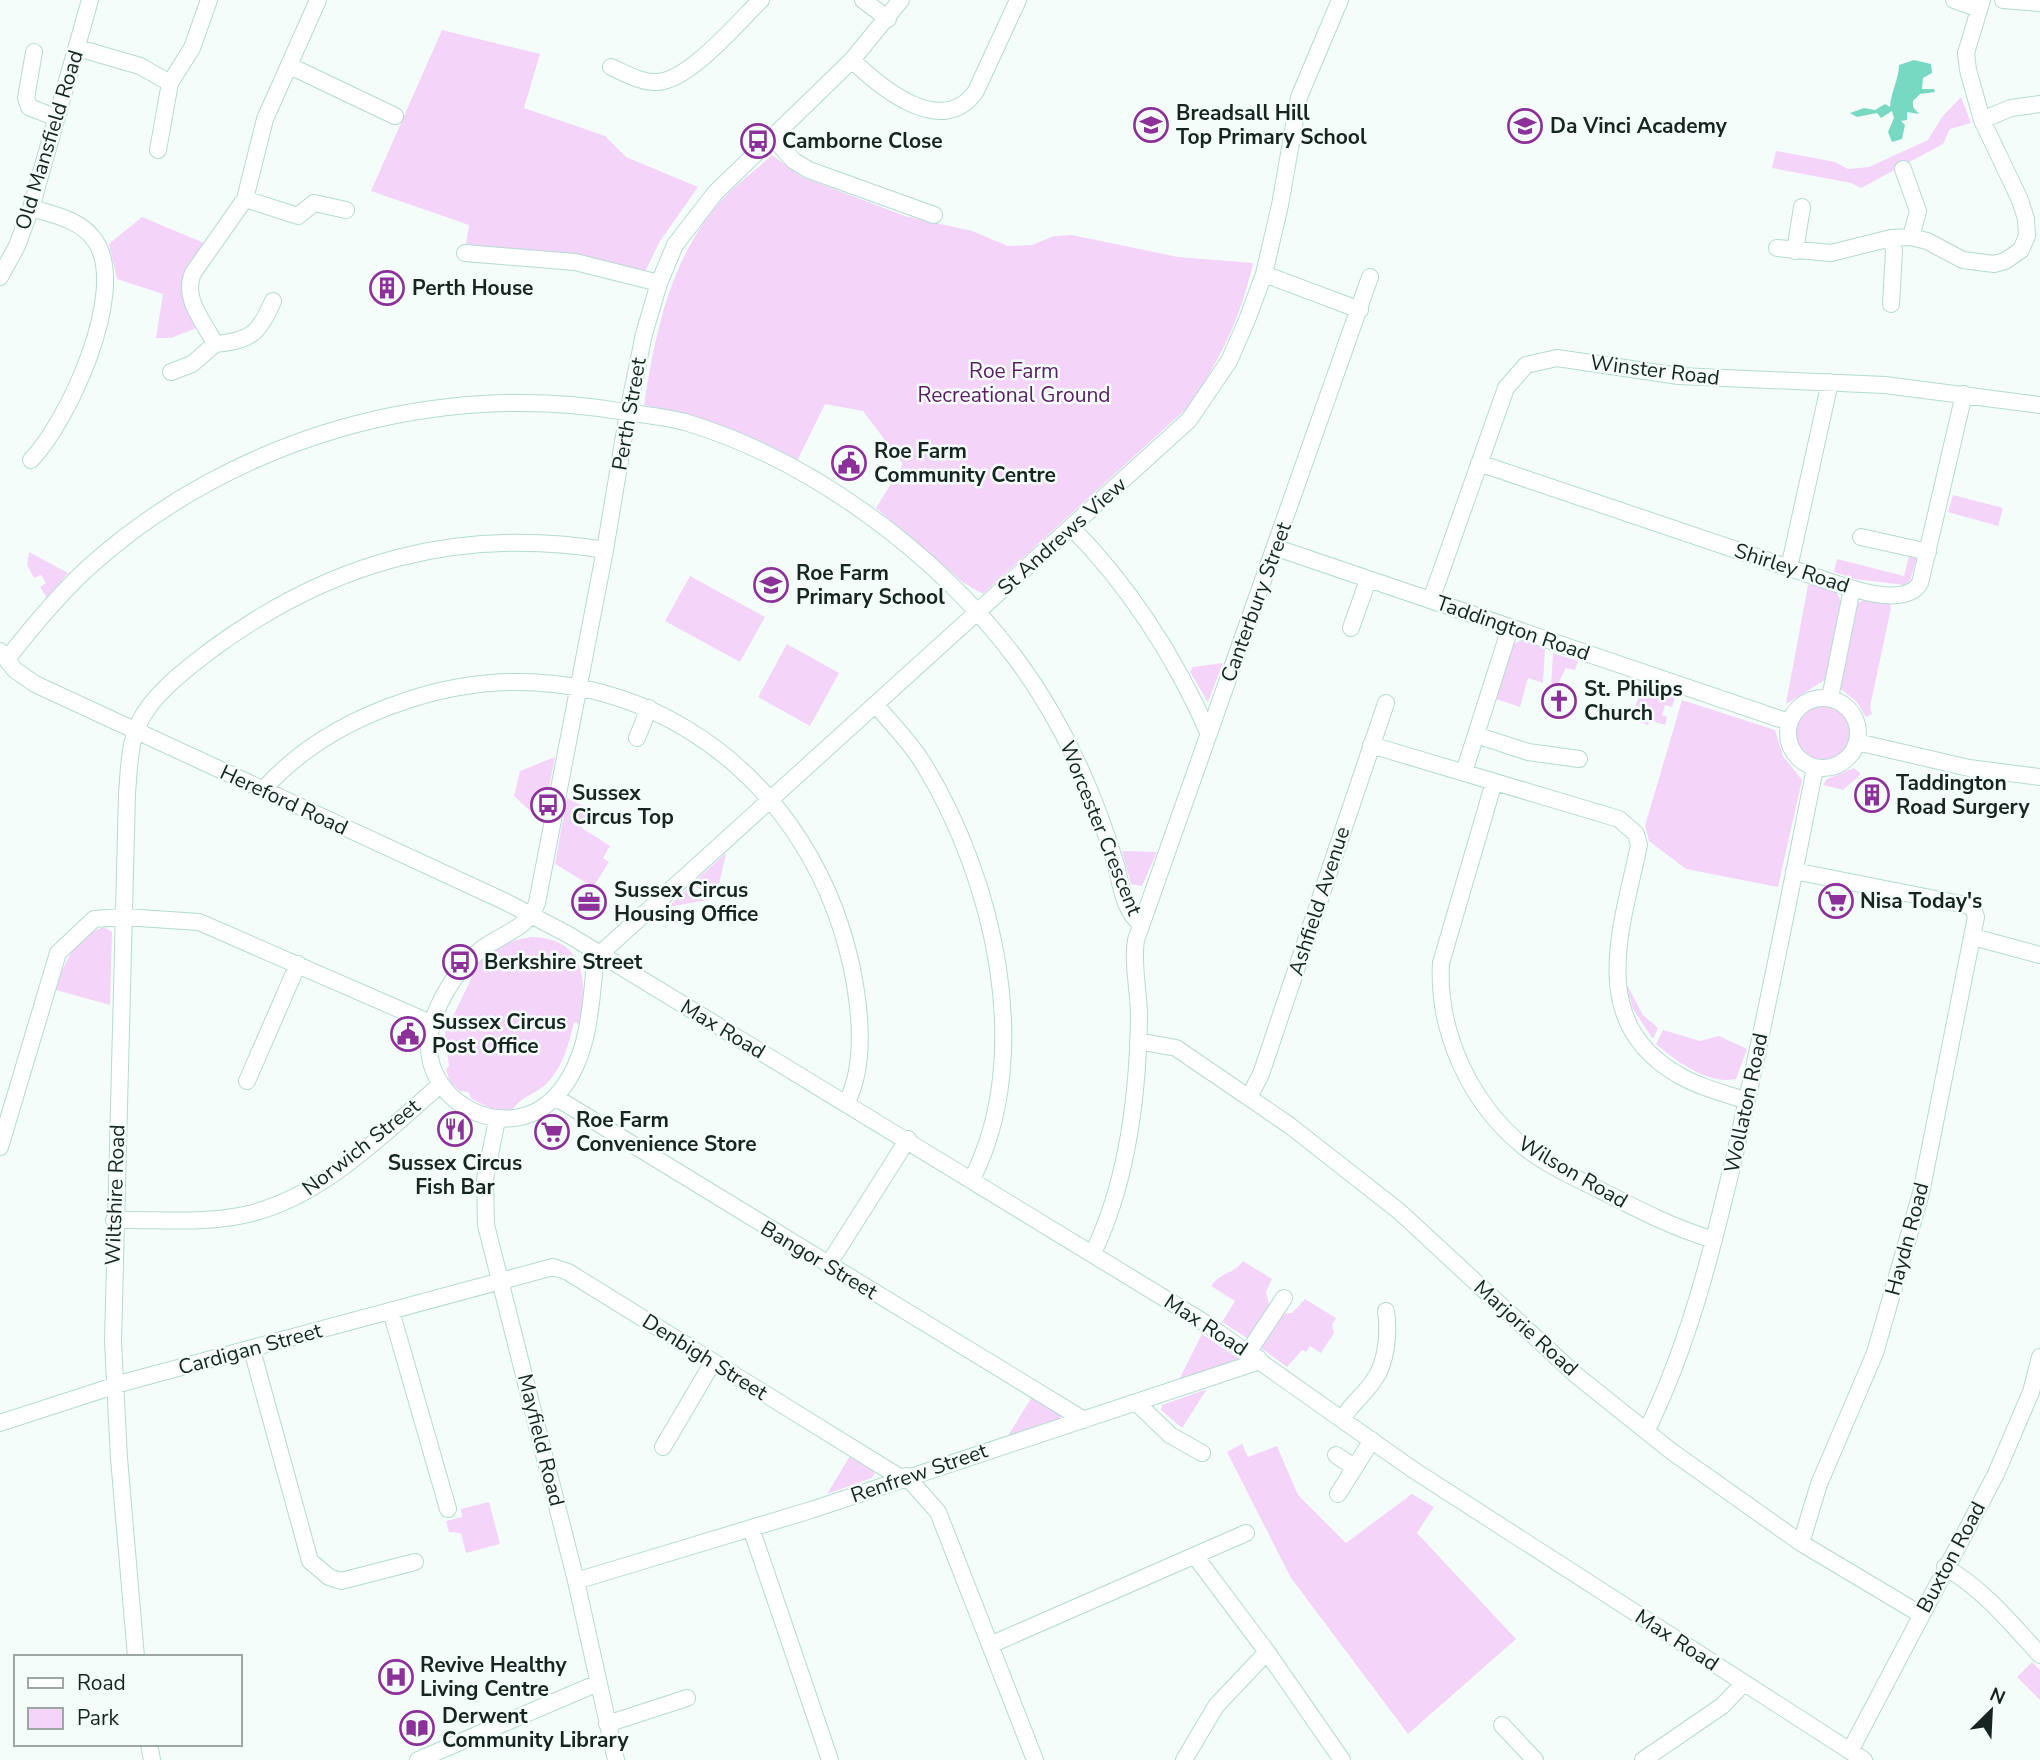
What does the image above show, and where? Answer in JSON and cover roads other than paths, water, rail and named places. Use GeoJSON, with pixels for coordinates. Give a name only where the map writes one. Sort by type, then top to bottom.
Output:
{"type":"FeatureCollection","features":[{"type":"Feature","properties":{"kind":"street","name":"Old Mansfield Road"},"geometry":{"type":"LineString","coordinates":[[0,277],[17,246],[31,208],[90,0]]}},
{"type":"Feature","properties":{"kind":"street"},"geometry":{"type":"LineString","coordinates":[[158,150],[170,83],[192,48],[209,0]]}},
{"type":"Feature","properties":{"kind":"street"},"geometry":{"type":"LineString","coordinates":[[215,344],[191,302],[190,280],[245,199],[260,132],[318,0]]}},
{"type":"Feature","properties":{"kind":"street"},"geometry":{"type":"LineString","coordinates":[[611,67],[643,81],[667,81],[686,71],[761,0]]}},
{"type":"Feature","properties":{"kind":"street"},"geometry":{"type":"LineString","coordinates":[[863,0],[888,19]]}},
{"type":"Feature","properties":{"kind":"street","name":"Perth Street"},"geometry":{"type":"LineString","coordinates":[[532,915],[579,687],[643,334],[659,283],[675,245],[715,193],[852,60],[901,0]]}},
{"type":"Feature","properties":{"kind":"street"},"geometry":{"type":"LineString","coordinates":[[852,60],[880,87],[893,94],[930,110],[953,111],[967,104],[976,91],[1018,0]]}},
{"type":"Feature","properties":{"kind":"street","name":"St Andrews View"},"geometry":{"type":"LineString","coordinates":[[598,953],[1189,420],[1229,361],[1264,274],[1299,97],[1340,0]]}},
{"type":"Feature","properties":{"kind":"street"},"geometry":{"type":"LineString","coordinates":[[1777,248],[1831,253],[1891,238],[1911,237],[1963,260],[1978,263],[2005,261],[2021,250],[2027,236],[2020,200],[1982,120],[1966,53],[1981,5],[1954,0]]}},
{"type":"Feature","properties":{"kind":"street"},"geometry":{"type":"LineString","coordinates":[[2003,0],[2040,3]]}},
{"type":"Feature","properties":{"kind":"street"},"geometry":{"type":"LineString","coordinates":[[78,48],[139,66],[170,83]]}},
{"type":"Feature","properties":{"kind":"street"},"geometry":{"type":"LineString","coordinates":[[34,52],[37,76],[26,98],[29,107],[57,118]]}},
{"type":"Feature","properties":{"kind":"street"},"geometry":{"type":"LineString","coordinates":[[290,66],[395,116]]}},
{"type":"Feature","properties":{"kind":"street"},"geometry":{"type":"LineString","coordinates":[[1982,120],[2011,108],[2040,104]]}},
{"type":"Feature","properties":{"kind":"street"},"geometry":{"type":"LineString","coordinates":[[773,138],[794,161],[809,170],[918,205],[934,215]]}},
{"type":"Feature","properties":{"kind":"street"},"geometry":{"type":"LineString","coordinates":[[1903,169],[1918,211],[1911,237]]}},
{"type":"Feature","properties":{"kind":"street"},"geometry":{"type":"LineString","coordinates":[[245,199],[298,216],[314,203],[346,210]]}},
{"type":"Feature","properties":{"kind":"street"},"geometry":{"type":"LineString","coordinates":[[1795,251],[1802,207]]}},
{"type":"Feature","properties":{"kind":"street"},"geometry":{"type":"LineString","coordinates":[[31,208],[81,226],[100,248],[106,274],[96,334],[70,403],[54,434],[31,460]]}},
{"type":"Feature","properties":{"kind":"street"},"geometry":{"type":"LineString","coordinates":[[1891,238],[1894,251],[1891,304]]}},
{"type":"Feature","properties":{"kind":"street"},"geometry":{"type":"LineString","coordinates":[[465,253],[575,262],[659,283]]}},
{"type":"Feature","properties":{"kind":"street"},"geometry":{"type":"LineString","coordinates":[[1264,274],[1360,310]]}},
{"type":"Feature","properties":{"kind":"street","name":"Canterbury Street"},"geometry":{"type":"LineString","coordinates":[[1141,925],[1277,548],[1370,277]]}},
{"type":"Feature","properties":{"kind":"street"},"geometry":{"type":"LineString","coordinates":[[171,372],[192,363],[215,344],[232,342],[262,327],[273,301]]}},
{"type":"Feature","properties":{"kind":"street","name":"Winster Road"},"geometry":{"type":"LineString","coordinates":[[1431,600],[1509,381],[1522,368],[1539,360],[1557,358],[1679,376],[1885,384],[2040,405]]}},
{"type":"Feature","properties":{"kind":"street"},"geometry":{"type":"LineString","coordinates":[[1789,568],[1830,382]]}},
{"type":"Feature","properties":{"kind":"street","name":"Shirley Road"},"geometry":{"type":"LineString","coordinates":[[1479,463],[1852,589],[1909,593],[1920,583],[1964,394]]}},
{"type":"Feature","properties":{"kind":"street","name":"Worcester Crescent"},"geometry":{"type":"LineString","coordinates":[[3,655],[79,577],[144,523],[218,478],[298,442],[387,416],[462,405],[525,402],[586,405],[684,422],[760,452],[825,486],[912,548],[978,613],[1016,659],[1056,719],[1099,811],[1131,914],[1141,925],[1135,947],[1138,1041],[1127,1146],[1109,1214],[1093,1253]]}},
{"type":"Feature","properties":{"kind":"street"},"geometry":{"type":"LineString","coordinates":[[1071,527],[1101,559],[1150,622],[1183,678],[1209,734]]}},
{"type":"Feature","properties":{"kind":"street"},"geometry":{"type":"LineString","coordinates":[[1860,537],[1928,552]]}},
{"type":"Feature","properties":{"kind":"street"},"geometry":{"type":"LineString","coordinates":[[135,732],[144,713],[166,688],[206,654],[279,604],[330,580],[400,556],[475,544],[547,542],[605,550]]}},
{"type":"Feature","properties":{"kind":"street","name":"Taddington Road"},"geometry":{"type":"LineString","coordinates":[[1277,548],[1789,722]]}},
{"type":"Feature","properties":{"kind":"street"},"geometry":{"type":"LineString","coordinates":[[1351,628],[1368,580]]}},
{"type":"Feature","properties":{"kind":"street"},"geometry":{"type":"LineString","coordinates":[[1830,698],[1852,589]]}},
{"type":"Feature","properties":{"kind":"street"},"geometry":{"type":"LineString","coordinates":[[1464,772],[1510,628]]}},
{"type":"Feature","properties":{"kind":"street","name":"Hereford Road"},"geometry":{"type":"LineString","coordinates":[[3,655],[35,684],[532,915]]}},
{"type":"Feature","properties":{"kind":"street"},"geometry":{"type":"LineString","coordinates":[[263,790],[294,760],[335,732],[369,714],[417,696],[488,682],[537,682],[579,687],[649,708],[701,735],[771,799],[813,860],[845,938],[855,982],[859,1032],[852,1093],[846,1104]]}},
{"type":"Feature","properties":{"kind":"street"},"geometry":{"type":"LineString","coordinates":[[1830,698],[1852,713],[1857,725],[1857,742],[1841,763],[1829,768],[1815,768],[1793,751],[1787,737],[1789,722],[1796,709],[1806,702],[1830,698]]}},
{"type":"Feature","properties":{"kind":"street","name":"Ashfield Avenue"},"geometry":{"type":"LineString","coordinates":[[1249,1097],[1261,1074],[1386,703]]}},
{"type":"Feature","properties":{"kind":"street"},"geometry":{"type":"LineString","coordinates":[[876,705],[921,760],[944,802],[981,887],[990,924],[1002,1024],[999,1088],[982,1158],[972,1179]]}},
{"type":"Feature","properties":{"kind":"street"},"geometry":{"type":"LineString","coordinates":[[637,738],[649,708]]}},
{"type":"Feature","properties":{"kind":"street","name":"Wiltshire Road"},"geometry":{"type":"LineString","coordinates":[[135,732],[128,793],[114,1220],[114,1386],[136,1655]]}},
{"type":"Feature","properties":{"kind":"street"},"geometry":{"type":"LineString","coordinates":[[1476,735],[1528,752],[1579,759]]}},
{"type":"Feature","properties":{"kind":"street"},"geometry":{"type":"LineString","coordinates":[[1857,742],[1969,768],[2040,777]]}},
{"type":"Feature","properties":{"kind":"street"},"geometry":{"type":"LineString","coordinates":[[1371,745],[1619,819],[1636,834],[1639,845],[1616,958],[1616,987],[1625,1016],[1643,1044],[1664,1065],[1694,1082],[1747,1101]]}},
{"type":"Feature","properties":{"kind":"street","name":"Wollaton Road"},"geometry":{"type":"LineString","coordinates":[[1647,1430],[1681,1355],[1714,1240],[1747,1101],[1815,768]]}},
{"type":"Feature","properties":{"kind":"street","name":"Wilson Road"},"geometry":{"type":"LineString","coordinates":[[1494,782],[1441,963],[1439,987],[1446,1023],[1457,1055],[1490,1112],[1526,1148],[1670,1226],[1714,1240]]}},
{"type":"Feature","properties":{"kind":"street"},"geometry":{"type":"LineString","coordinates":[[1794,872],[1970,906],[1975,911],[1974,930],[2040,955]]}},
{"type":"Feature","properties":{"kind":"street"},"geometry":{"type":"LineString","coordinates":[[1123,892],[1140,897],[1152,895]]}},
{"type":"Feature","properties":{"kind":"street"},"geometry":{"type":"LineString","coordinates":[[532,915],[527,922],[492,942],[471,958],[446,993],[433,1024],[430,1045],[440,1086],[458,1103],[497,1120],[534,1112],[555,1097],[573,1070],[589,1025],[598,953]]}},
{"type":"Feature","properties":{"kind":"street","name":"Max Road"},"geometry":{"type":"LineString","coordinates":[[532,915],[908,1139],[1093,1253],[1253,1355],[1372,1440],[1857,1756]]}},
{"type":"Feature","properties":{"kind":"street"},"geometry":{"type":"LineString","coordinates":[[0,1147],[58,953],[94,919],[124,917],[199,922],[433,1024]]}},
{"type":"Feature","properties":{"kind":"street","name":"Haydn Road"},"geometry":{"type":"LineString","coordinates":[[1801,1542],[1819,1484],[1879,1340],[1920,1193],[1974,930]]}},
{"type":"Feature","properties":{"kind":"street"},"geometry":{"type":"LineString","coordinates":[[247,1081],[298,964]]}},
{"type":"Feature","properties":{"kind":"street","name":"Marjorie Road"},"geometry":{"type":"LineString","coordinates":[[1138,1041],[1171,1045],[1329,1154],[1400,1212],[1576,1375],[1671,1451],[1801,1542],[1920,1615]]}},
{"type":"Feature","properties":{"kind":"street","name":"Norwich Street"},"geometry":{"type":"LineString","coordinates":[[114,1220],[228,1218],[285,1203],[345,1164],[440,1086]]}},
{"type":"Feature","properties":{"kind":"street","name":"Bangor Street"},"geometry":{"type":"LineString","coordinates":[[555,1097],[1084,1420]]}},
{"type":"Feature","properties":{"kind":"street","name":"Mayfield Road"},"geometry":{"type":"LineString","coordinates":[[497,1120],[485,1179],[486,1225],[576,1581],[615,1760]]}},
{"type":"Feature","properties":{"kind":"street"},"geometry":{"type":"LineString","coordinates":[[828,1265],[908,1139]]}},
{"type":"Feature","properties":{"kind":"street","name":"Denbigh Street"},"geometry":{"type":"LineString","coordinates":[[501,1279],[553,1267],[568,1272],[904,1477],[938,1512],[1035,1760]]}},
{"type":"Feature","properties":{"kind":"street","name":"Cardigan Street"},"geometry":{"type":"LineString","coordinates":[[0,1423],[114,1386],[501,1279]]}},
{"type":"Feature","properties":{"kind":"street"},"geometry":{"type":"LineString","coordinates":[[1253,1355],[1284,1298]]}},
{"type":"Feature","properties":{"kind":"street"},"geometry":{"type":"LineString","coordinates":[[391,1311],[448,1509]]}},
{"type":"Feature","properties":{"kind":"street"},"geometry":{"type":"LineString","coordinates":[[1343,1418],[1384,1369],[1386,1311]]}},
{"type":"Feature","properties":{"kind":"street"},"geometry":{"type":"LineString","coordinates":[[252,1350],[310,1561],[328,1577],[338,1580],[415,1562]]}},
{"type":"Feature","properties":{"kind":"street","name":"Renfrew Street"},"geometry":{"type":"LineString","coordinates":[[576,1581],[1138,1404],[1254,1363],[1253,1355]]}},
{"type":"Feature","properties":{"kind":"street","name":"Buxton Road"},"geometry":{"type":"LineString","coordinates":[[1857,1756],[1920,1615],[1996,1474],[2031,1392],[2040,1357]]}},
{"type":"Feature","properties":{"kind":"street"},"geometry":{"type":"LineString","coordinates":[[663,1447],[713,1362]]}},
{"type":"Feature","properties":{"kind":"street"},"geometry":{"type":"LineString","coordinates":[[1138,1404],[1170,1435],[1202,1453]]}},
{"type":"Feature","properties":{"kind":"street"},"geometry":{"type":"LineString","coordinates":[[1338,1494],[1372,1440]]}},
{"type":"Feature","properties":{"kind":"street"},"geometry":{"type":"LineString","coordinates":[[1336,1455],[1354,1467]]}},
{"type":"Feature","properties":{"kind":"street"},"geometry":{"type":"LineString","coordinates":[[751,1528],[830,1760]]}},
{"type":"Feature","properties":{"kind":"street"},"geometry":{"type":"LineString","coordinates":[[990,1645],[1246,1533]]}},
{"type":"Feature","properties":{"kind":"street"},"geometry":{"type":"LineString","coordinates":[[1195,1556],[1267,1652],[1342,1760]]}},
{"type":"Feature","properties":{"kind":"street"},"geometry":{"type":"LineString","coordinates":[[1945,1567],[1966,1578],[1993,1603],[2040,1655]]}},
{"type":"Feature","properties":{"kind":"street"},"geometry":{"type":"LineString","coordinates":[[1184,1760],[1216,1706],[1267,1652]]}},
{"type":"Feature","properties":{"kind":"street"},"geometry":{"type":"LineString","coordinates":[[422,1759],[598,1682]]}},
{"type":"Feature","properties":{"kind":"street"},"geometry":{"type":"LineString","coordinates":[[1652,1758],[1722,1706],[1744,1683]]}},
{"type":"Feature","properties":{"kind":"street"},"geometry":{"type":"LineString","coordinates":[[607,1724],[687,1698]]}},
{"type":"Feature","properties":{"kind":"street"},"geometry":{"type":"LineString","coordinates":[[1502,1725],[1535,1760]]}},
{"type":"Feature","properties":{"kind":"place","name":"Breadsall Hill Top Primary School"},"geometry":{"type":"Point","coordinates":[1151,125]}},
{"type":"Feature","properties":{"kind":"place","name":"Da Vinci Academy"},"geometry":{"type":"Point","coordinates":[1525,126]}},
{"type":"Feature","properties":{"kind":"place","name":"Camborne Close"},"geometry":{"type":"Point","coordinates":[758,141]}},
{"type":"Feature","properties":{"kind":"place","name":"Perth House"},"geometry":{"type":"Point","coordinates":[387,288]}},
{"type":"Feature","properties":{"kind":"place","name":"Roe Farm Community Centre"},"geometry":{"type":"Point","coordinates":[849,463]}},
{"type":"Feature","properties":{"kind":"place","name":"Roe Farm Primary School"},"geometry":{"type":"Point","coordinates":[771,585]}},
{"type":"Feature","properties":{"kind":"place","name":"St. Philips Church"},"geometry":{"type":"Point","coordinates":[1559,701]}},
{"type":"Feature","properties":{"kind":"place","name":"Taddington Road Surgery"},"geometry":{"type":"Point","coordinates":[1872,795]}},
{"type":"Feature","properties":{"kind":"place","name":"Sussex Circus Top"},"geometry":{"type":"Point","coordinates":[548,805]}},
{"type":"Feature","properties":{"kind":"place","name":"Nisa Today's"},"geometry":{"type":"Point","coordinates":[1836,901]}},
{"type":"Feature","properties":{"kind":"place","name":"Sussex Circus Housing Office"},"geometry":{"type":"Point","coordinates":[589,902]}},
{"type":"Feature","properties":{"kind":"place","name":"Berkshire Street"},"geometry":{"type":"Point","coordinates":[460,962]}},
{"type":"Feature","properties":{"kind":"place","name":"Sussex Circus Post Office"},"geometry":{"type":"Point","coordinates":[408,1034]}},
{"type":"Feature","properties":{"kind":"place","name":"Sussex Circus Fish Bar"},"geometry":{"type":"Point","coordinates":[455,1129]}},
{"type":"Feature","properties":{"kind":"place","name":"Roe Farm Convenience Store"},"geometry":{"type":"Point","coordinates":[552,1132]}},
{"type":"Feature","properties":{"kind":"place","name":"Revive Healthy Living Centre"},"geometry":{"type":"Point","coordinates":[396,1677]}},
{"type":"Feature","properties":{"kind":"place","name":"Derwent Community Library"},"geometry":{"type":"Point","coordinates":[417,1728]}},
{"type":"Feature","properties":{"kind":"park label","name":"Roe Farm Recreational Ground"},"geometry":{"type":"Point","coordinates":[1014,383]}}]}
